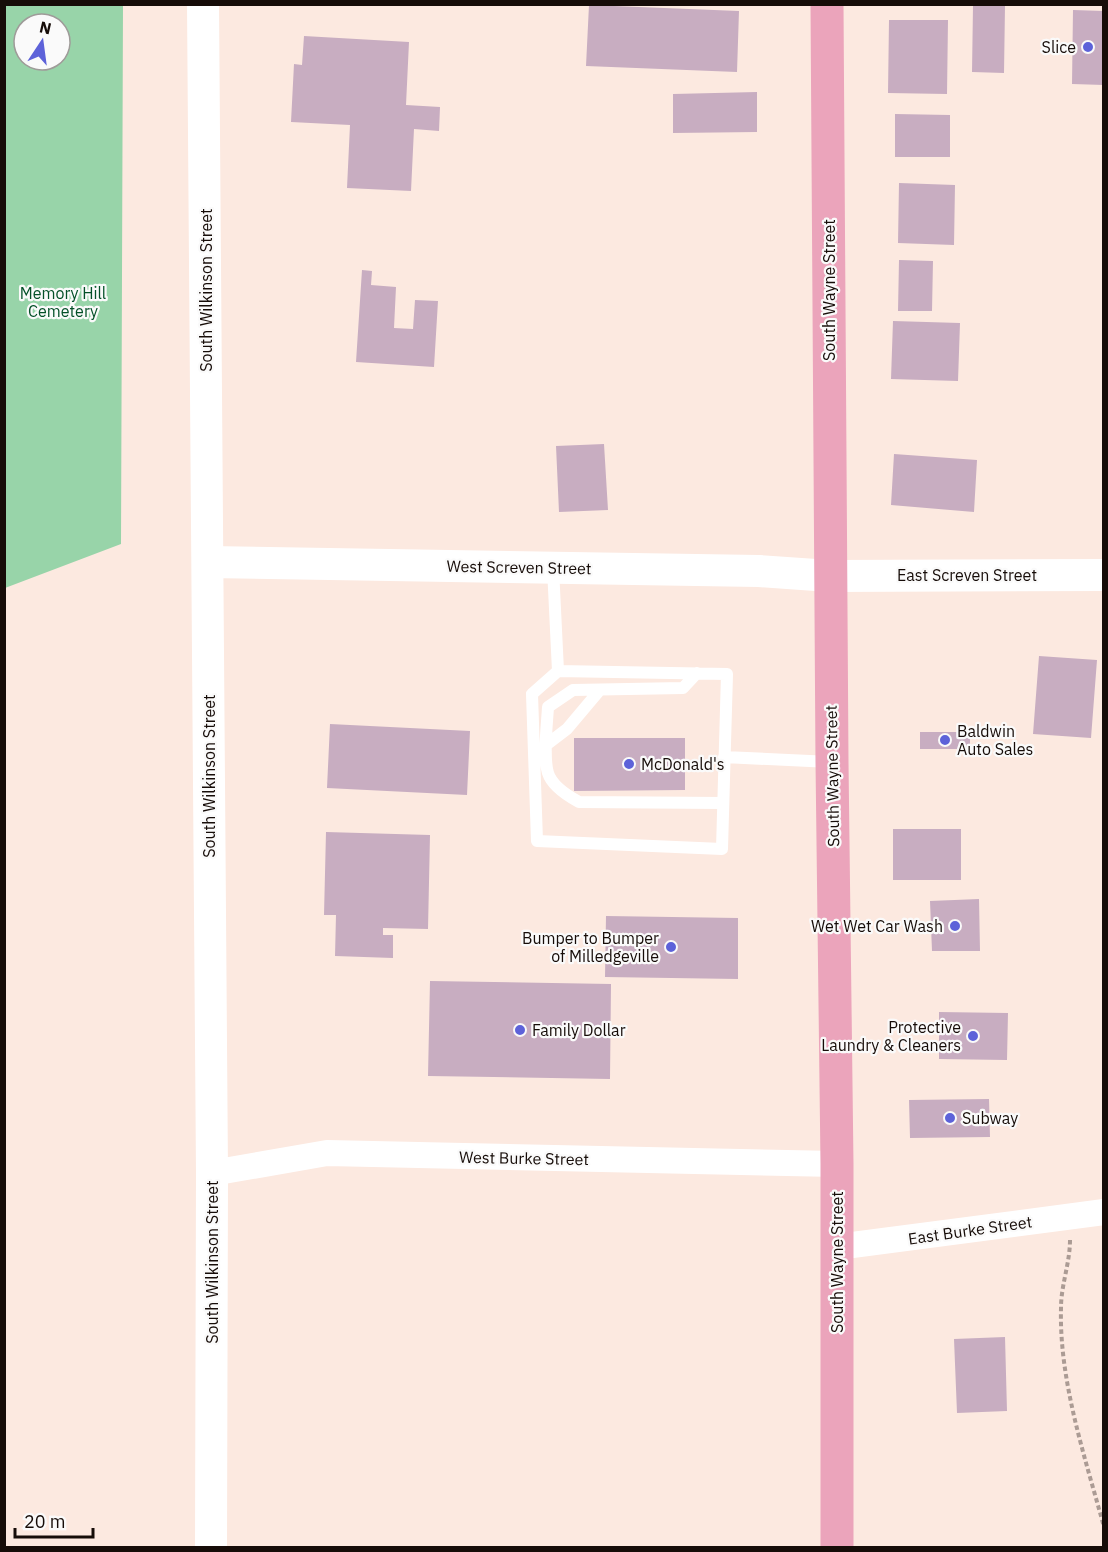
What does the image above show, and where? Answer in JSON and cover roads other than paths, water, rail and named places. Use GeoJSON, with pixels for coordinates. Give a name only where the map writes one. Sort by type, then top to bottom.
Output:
{"type":"FeatureCollection","features":[{"type":"Feature","properties":{"kind":"main road","name":"South Wayne Street"},"geometry":{"type":"LineString","coordinates":[[827,4],[830,576],[837,1164],[837,1548]]}},
{"type":"Feature","properties":{"kind":"street","name":"South Wilkinson Street"},"geometry":{"type":"LineString","coordinates":[[204,4],[212,1173],[211,1548]]}},
{"type":"Feature","properties":{"kind":"street","name":"West Screven Street"},"geometry":{"type":"LineString","coordinates":[[208,562],[759,571],[830,576]]}},
{"type":"Feature","properties":{"kind":"street","name":"East Screven Street"},"geometry":{"type":"LineString","coordinates":[[830,576],[1104,575]]}},
{"type":"Feature","properties":{"kind":"street","name":"West Burke Street"},"geometry":{"type":"LineString","coordinates":[[212,1173],[327,1153],[837,1164]]}},
{"type":"Feature","properties":{"kind":"street","name":"East Burke Street"},"geometry":{"type":"LineString","coordinates":[[837,1247],[1104,1212]]}},
{"type":"Feature","properties":{"kind":"lane"},"geometry":{"type":"LineString","coordinates":[[553,567],[558,671]]}},
{"type":"Feature","properties":{"kind":"lane"},"geometry":{"type":"LineString","coordinates":[[558,671],[697,674],[727,674],[722,849],[537,841],[532,694],[558,671]]}},
{"type":"Feature","properties":{"kind":"lane"},"geometry":{"type":"LineString","coordinates":[[697,674],[683,688],[573,690],[548,707],[546,745],[548,774],[565,794],[579,802],[723,803]]}},
{"type":"Feature","properties":{"kind":"lane"},"geometry":{"type":"LineString","coordinates":[[546,745],[567,729],[599,691]]}},
{"type":"Feature","properties":{"kind":"lane"},"geometry":{"type":"LineString","coordinates":[[724,757],[832,762]]}},
{"type":"Feature","properties":{"kind":"place","name":"Slice"},"geometry":{"type":"Point","coordinates":[1088,47]}},
{"type":"Feature","properties":{"kind":"place","name":"Baldwin Auto Sales"},"geometry":{"type":"Point","coordinates":[945,740]}},
{"type":"Feature","properties":{"kind":"place","name":"McDonald's"},"geometry":{"type":"Point","coordinates":[629,764]}},
{"type":"Feature","properties":{"kind":"place","name":"Wet Wet Car Wash"},"geometry":{"type":"Point","coordinates":[955,926]}},
{"type":"Feature","properties":{"kind":"place","name":"Bumper to Bumper of Milledgeville"},"geometry":{"type":"Point","coordinates":[671,947]}},
{"type":"Feature","properties":{"kind":"place","name":"Family Dollar"},"geometry":{"type":"Point","coordinates":[520,1030]}},
{"type":"Feature","properties":{"kind":"place","name":"Protective Laundry & Cleaners"},"geometry":{"type":"Point","coordinates":[973,1036]}},
{"type":"Feature","properties":{"kind":"place","name":"Subway"},"geometry":{"type":"Point","coordinates":[950,1118]}},
{"type":"Feature","properties":{"kind":"park label","name":"Memory Hill Cemetery"},"geometry":{"type":"Point","coordinates":[63,302]}}]}
